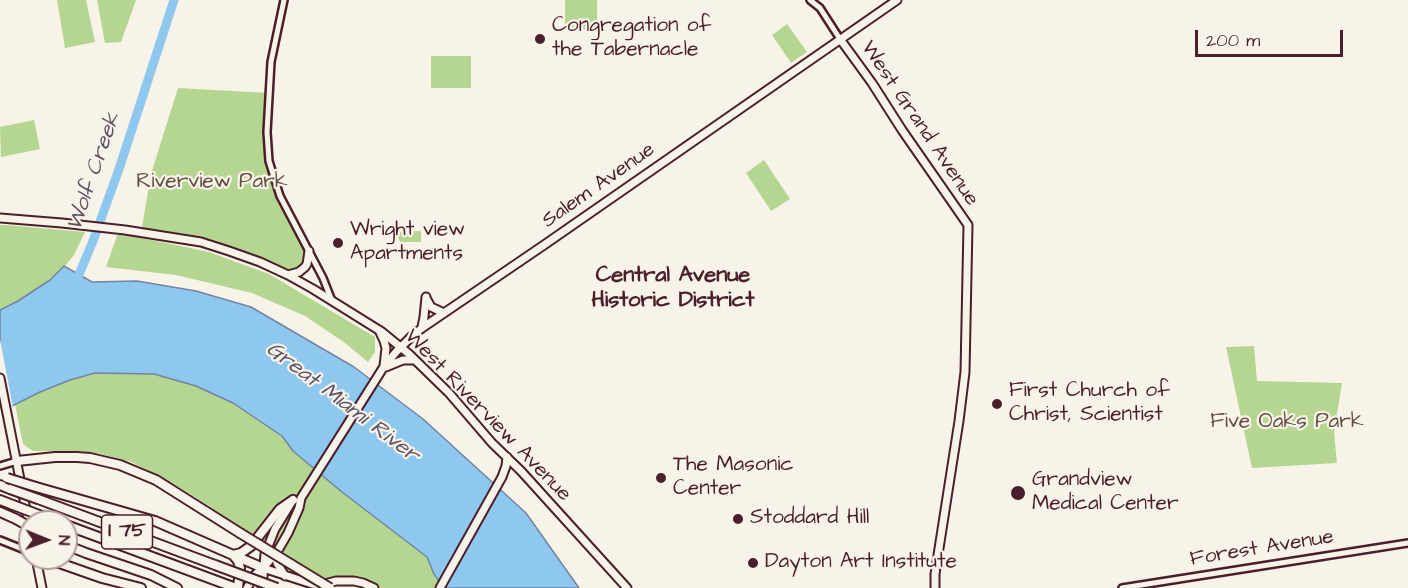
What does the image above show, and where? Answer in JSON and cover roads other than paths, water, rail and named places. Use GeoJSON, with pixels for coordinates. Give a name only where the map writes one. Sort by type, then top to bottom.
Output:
{"type":"FeatureCollection","features":[{"type":"Feature","properties":{"kind":"highway"},"geometry":{"type":"LineString","coordinates":[[17,461],[77,457],[120,465],[156,480],[330,588]]}},
{"type":"Feature","properties":{"kind":"highway"},"geometry":{"type":"LineString","coordinates":[[4,477],[155,521],[263,568]]}},
{"type":"Feature","properties":{"kind":"highway","name":"I 75"},"geometry":{"type":"LineString","coordinates":[[0,484],[277,588]]}},
{"type":"Feature","properties":{"kind":"highway"},"geometry":{"type":"LineString","coordinates":[[233,555],[241,554],[251,546],[280,510],[297,499]]}},
{"type":"Feature","properties":{"kind":"highway"},"geometry":{"type":"LineString","coordinates":[[0,500],[26,510]]}},
{"type":"Feature","properties":{"kind":"highway"},"geometry":{"type":"LineString","coordinates":[[0,512],[18,520]]}},
{"type":"Feature","properties":{"kind":"highway","name":"I 75"},"geometry":{"type":"LineString","coordinates":[[78,529],[237,588]]}},
{"type":"Feature","properties":{"kind":"highway"},"geometry":{"type":"LineString","coordinates":[[78,550],[151,575],[177,588]]}},
{"type":"Feature","properties":{"kind":"highway"},"geometry":{"type":"LineString","coordinates":[[233,555],[240,568],[237,588]]}},
{"type":"Feature","properties":{"kind":"highway"},"geometry":{"type":"LineString","coordinates":[[78,570],[141,588]]}},
{"type":"Feature","properties":{"kind":"main road","name":"Salem Avenue"},"geometry":{"type":"LineString","coordinates":[[297,499],[383,368],[401,346],[422,328],[897,0]]}},
{"type":"Feature","properties":{"kind":"main road","name":"West Grand Avenue"},"geometry":{"type":"LineString","coordinates":[[840,39],[968,225],[965,372],[933,588]]}},
{"type":"Feature","properties":{"kind":"main road","name":"West Riverview Avenue"},"geometry":{"type":"LineString","coordinates":[[0,218],[124,230],[210,245],[250,258],[313,289],[401,346],[449,393],[492,443],[627,588]]}},
{"type":"Feature","properties":{"kind":"main road"},"geometry":{"type":"LineString","coordinates":[[288,275],[299,272],[305,267],[309,251]]}},
{"type":"Feature","properties":{"kind":"main road"},"geometry":{"type":"LineString","coordinates":[[422,328],[426,297],[431,307],[444,313]]}},
{"type":"Feature","properties":{"kind":"main road"},"geometry":{"type":"LineString","coordinates":[[378,330],[386,348],[383,368]]}},
{"type":"Feature","properties":{"kind":"main road"},"geometry":{"type":"LineString","coordinates":[[383,368],[403,360],[415,360]]}},
{"type":"Feature","properties":{"kind":"main road"},"geometry":{"type":"LineString","coordinates":[[0,378],[27,510]]}},
{"type":"Feature","properties":{"kind":"main road"},"geometry":{"type":"LineString","coordinates":[[440,588],[502,477],[507,457]]}},
{"type":"Feature","properties":{"kind":"main road"},"geometry":{"type":"LineString","coordinates":[[502,477],[520,471]]}},
{"type":"Feature","properties":{"kind":"main road"},"geometry":{"type":"LineString","coordinates":[[247,588],[255,575],[277,552],[288,533],[299,508],[297,499]]}},
{"type":"Feature","properties":{"kind":"main road"},"geometry":{"type":"LineString","coordinates":[[262,588],[265,554],[275,529],[297,499]]}},
{"type":"Feature","properties":{"kind":"main road"},"geometry":{"type":"LineString","coordinates":[[277,552],[277,563],[285,576]]}},
{"type":"Feature","properties":{"kind":"main road"},"geometry":{"type":"LineString","coordinates":[[263,568],[312,584],[354,581],[374,588]]}},
{"type":"Feature","properties":{"kind":"main road"},"geometry":{"type":"LineString","coordinates":[[38,570],[42,588]]}},
{"type":"Feature","properties":{"kind":"street"},"geometry":{"type":"LineString","coordinates":[[284,0],[271,62],[267,147],[276,185],[323,278],[333,303]]}},
{"type":"Feature","properties":{"kind":"street","name":"West Grand Avenue"},"geometry":{"type":"LineString","coordinates":[[810,0],[820,8],[840,39]]}},
{"type":"Feature","properties":{"kind":"street","name":"West Grand Avenue"},"geometry":{"type":"LineString","coordinates":[[818,0],[820,8]]}},
{"type":"Feature","properties":{"kind":"street"},"geometry":{"type":"LineString","coordinates":[[0,466],[17,461]]}},
{"type":"Feature","properties":{"kind":"street"},"geometry":{"type":"LineString","coordinates":[[0,540],[18,547]]}},
{"type":"Feature","properties":{"kind":"street","name":"Forest Avenue"},"geometry":{"type":"LineString","coordinates":[[1122,588],[1408,543]]}},
{"type":"Feature","properties":{"kind":"water","name":"Great Miami River"},"geometry":{"type":"Polygon","coordinates":[[[64,266],[92,282],[137,281],[196,291],[251,307],[354,367],[423,419],[526,513],[579,588],[444,588],[434,574],[427,557],[342,492],[293,451],[282,436],[233,403],[196,386],[154,374],[95,373],[40,392],[0,412],[0,310],[50,280],[64,266]]]}},
{"type":"Feature","properties":{"kind":"waterway","name":"Wolf Creek"},"geometry":{"type":"LineString","coordinates":[[75,284],[119,169],[174,0]]}},
{"type":"Feature","properties":{"kind":"place","name":"Congregation of the Tabernacle"},"geometry":{"type":"Point","coordinates":[540,39]}},
{"type":"Feature","properties":{"kind":"place","name":"Wright view Apartments"},"geometry":{"type":"Point","coordinates":[338,243]}},
{"type":"Feature","properties":{"kind":"place","name":"First Church of Christ, Scientist"},"geometry":{"type":"Point","coordinates":[997,404]}},
{"type":"Feature","properties":{"kind":"place","name":"The Masonic Center"},"geometry":{"type":"Point","coordinates":[661,478]}},
{"type":"Feature","properties":{"kind":"place","name":"Grandview Medical Center"},"geometry":{"type":"Point","coordinates":[1018,493]}},
{"type":"Feature","properties":{"kind":"place","name":"Stoddard Hill"},"geometry":{"type":"Point","coordinates":[738,519]}},
{"type":"Feature","properties":{"kind":"place","name":"Dayton Art Institute"},"geometry":{"type":"Point","coordinates":[753,563]}},
{"type":"Feature","properties":{"kind":"district","name":"Central Avenue Historic District"},"geometry":{"type":"Point","coordinates":[673,288]}},
{"type":"Feature","properties":{"kind":"park label","name":"Riverview Park"},"geometry":{"type":"Point","coordinates":[212,183]}},
{"type":"Feature","properties":{"kind":"park label","name":"Five Oaks Park"},"geometry":{"type":"Point","coordinates":[1287,423]}}]}
